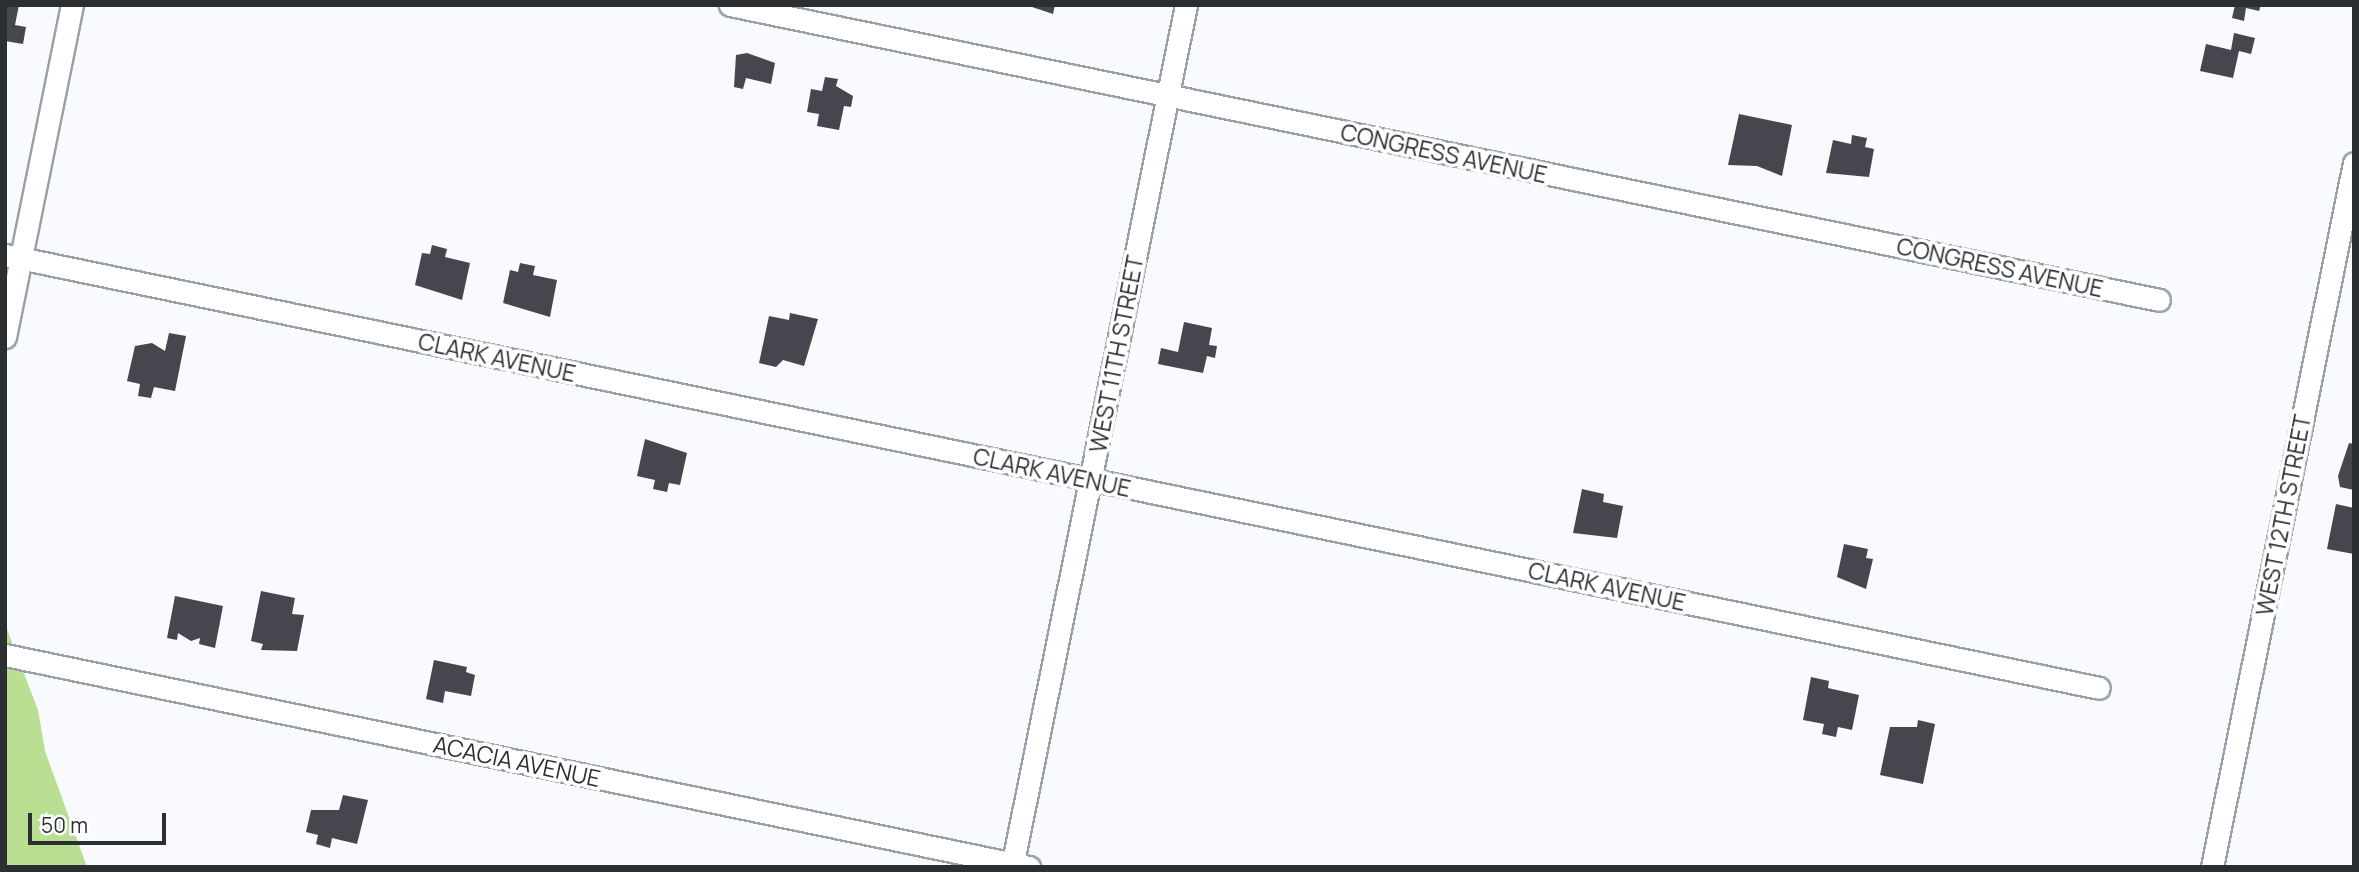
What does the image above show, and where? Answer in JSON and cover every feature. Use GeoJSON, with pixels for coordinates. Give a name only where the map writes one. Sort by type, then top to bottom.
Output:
{"type":"FeatureCollection","features":[{"type":"Feature","properties":{"kind":"street"},"geometry":{"type":"LineString","coordinates":[[5,337],[13,257],[72,5]]}},
{"type":"Feature","properties":{"kind":"street","name":"CONGRESS AVENUE"},"geometry":{"type":"LineString","coordinates":[[730,5],[2159,300]]}},
{"type":"Feature","properties":{"kind":"street","name":"WEST 11TH STREET"},"geometry":{"type":"LineString","coordinates":[[1018,866],[1090,480],[1186,5]]}},
{"type":"Feature","properties":{"kind":"street","name":"WEST 12TH STREET"},"geometry":{"type":"LineString","coordinates":[[2212,867],[2354,163]]}},
{"type":"Feature","properties":{"kind":"street","name":"CLARK AVENUE"},"geometry":{"type":"LineString","coordinates":[[13,257],[2099,688]]}},
{"type":"Feature","properties":{"kind":"street","name":"ACACIA AVENUE"},"geometry":{"type":"LineString","coordinates":[[5,655],[1018,866]]}},
{"type":"Feature","properties":{"kind":"green space"},"geometry":{"type":"Polygon","coordinates":[[[5,624],[38,710],[45,751],[87,867],[5,867],[5,624]]]}},
{"type":"Feature","properties":{"kind":"building"},"geometry":{"type":"Polygon","coordinates":[[[5,5],[19,5],[15,25],[26,27],[23,44],[5,41],[5,5]]]}},
{"type":"Feature","properties":{"kind":"building"},"geometry":{"type":"Polygon","coordinates":[[[1026,5],[1055,5],[1053,14],[1026,5]]]}},
{"type":"Feature","properties":{"kind":"building"},"geometry":{"type":"Polygon","coordinates":[[[2235,5],[2261,5],[2259,11],[2246,8],[2244,21],[2232,18],[2235,5]]]}},
{"type":"Feature","properties":{"kind":"building"},"geometry":{"type":"Polygon","coordinates":[[[2234,33],[2255,38],[2251,54],[2239,51],[2233,78],[2200,71],[2206,44],[2231,50],[2234,33]]]}},
{"type":"Feature","properties":{"kind":"building"},"geometry":{"type":"Polygon","coordinates":[[[747,53],[775,63],[771,84],[746,78],[743,89],[734,87],[736,55],[747,53]]]}},
{"type":"Feature","properties":{"kind":"building"},"geometry":{"type":"Polygon","coordinates":[[[825,77],[838,79],[836,86],[853,96],[851,107],[844,106],[839,130],[817,126],[819,114],[807,112],[811,89],[822,91],[825,77]]]}},
{"type":"Feature","properties":{"kind":"building"},"geometry":{"type":"Polygon","coordinates":[[[1739,114],[1792,125],[1782,176],[1757,166],[1728,165],[1739,114]]]}},
{"type":"Feature","properties":{"kind":"building"},"geometry":{"type":"Polygon","coordinates":[[[1852,135],[1867,138],[1865,147],[1874,149],[1869,177],[1826,173],[1833,140],[1851,144],[1852,135]]]}},
{"type":"Feature","properties":{"kind":"building"},"geometry":{"type":"Polygon","coordinates":[[[432,245],[447,249],[445,257],[470,263],[462,300],[415,285],[422,253],[430,254],[432,245]]]}},
{"type":"Feature","properties":{"kind":"building"},"geometry":{"type":"Polygon","coordinates":[[[520,263],[535,266],[533,275],[557,280],[550,317],[503,303],[510,270],[518,272],[520,263]]]}},
{"type":"Feature","properties":{"kind":"building"},"geometry":{"type":"Polygon","coordinates":[[[790,313],[818,319],[804,366],[783,360],[776,367],[759,363],[769,316],[789,320],[790,313]]]}},
{"type":"Feature","properties":{"kind":"building"},"geometry":{"type":"Polygon","coordinates":[[[1184,322],[1212,328],[1209,345],[1217,346],[1215,358],[1207,356],[1203,373],[1158,364],[1161,348],[1178,352],[1184,322]]]}},
{"type":"Feature","properties":{"kind":"building"},"geometry":{"type":"Polygon","coordinates":[[[169,333],[186,336],[175,391],[154,387],[151,398],[138,396],[140,384],[127,381],[135,346],[152,343],[165,351],[169,333]]]}},
{"type":"Feature","properties":{"kind":"building"},"geometry":{"type":"Polygon","coordinates":[[[645,439],[687,453],[680,485],[669,483],[667,492],[653,489],[655,480],[637,476],[645,439]]]}},
{"type":"Feature","properties":{"kind":"building"},"geometry":{"type":"Polygon","coordinates":[[[2349,443],[2354,444],[2354,490],[2340,487],[2338,476],[2349,443]]]}},
{"type":"Feature","properties":{"kind":"building"},"geometry":{"type":"Polygon","coordinates":[[[1582,489],[1604,494],[1603,502],[1623,506],[1617,538],[1573,533],[1582,489]]]}},
{"type":"Feature","properties":{"kind":"building"},"geometry":{"type":"Polygon","coordinates":[[[2336,504],[2354,508],[2354,554],[2327,549],[2336,504]]]}},
{"type":"Feature","properties":{"kind":"building"},"geometry":{"type":"Polygon","coordinates":[[[1844,544],[1868,549],[1866,558],[1873,559],[1866,589],[1837,577],[1844,544]]]}},
{"type":"Feature","properties":{"kind":"building"},"geometry":{"type":"Polygon","coordinates":[[[261,591],[295,598],[292,614],[304,615],[297,651],[261,650],[263,644],[251,641],[261,591]]]}},
{"type":"Feature","properties":{"kind":"building"},"geometry":{"type":"Polygon","coordinates":[[[175,596],[223,606],[215,648],[199,644],[200,638],[191,641],[178,633],[177,640],[167,638],[175,596]]]}},
{"type":"Feature","properties":{"kind":"building"},"geometry":{"type":"Polygon","coordinates":[[[434,660],[467,667],[466,672],[475,675],[471,696],[445,691],[443,703],[426,699],[434,660]]]}},
{"type":"Feature","properties":{"kind":"building"},"geometry":{"type":"Polygon","coordinates":[[[1811,677],[1829,681],[1828,688],[1859,695],[1852,730],[1838,727],[1836,737],[1822,734],[1824,724],[1803,720],[1811,677]]]}},
{"type":"Feature","properties":{"kind":"building"},"geometry":{"type":"Polygon","coordinates":[[[1918,720],[1935,724],[1923,784],[1880,775],[1890,727],[1917,727],[1918,720]]]}},
{"type":"Feature","properties":{"kind":"building"},"geometry":{"type":"Polygon","coordinates":[[[343,795],[368,800],[357,844],[332,838],[330,848],[316,844],[318,835],[306,832],[311,810],[339,810],[343,795]]]}}]}
